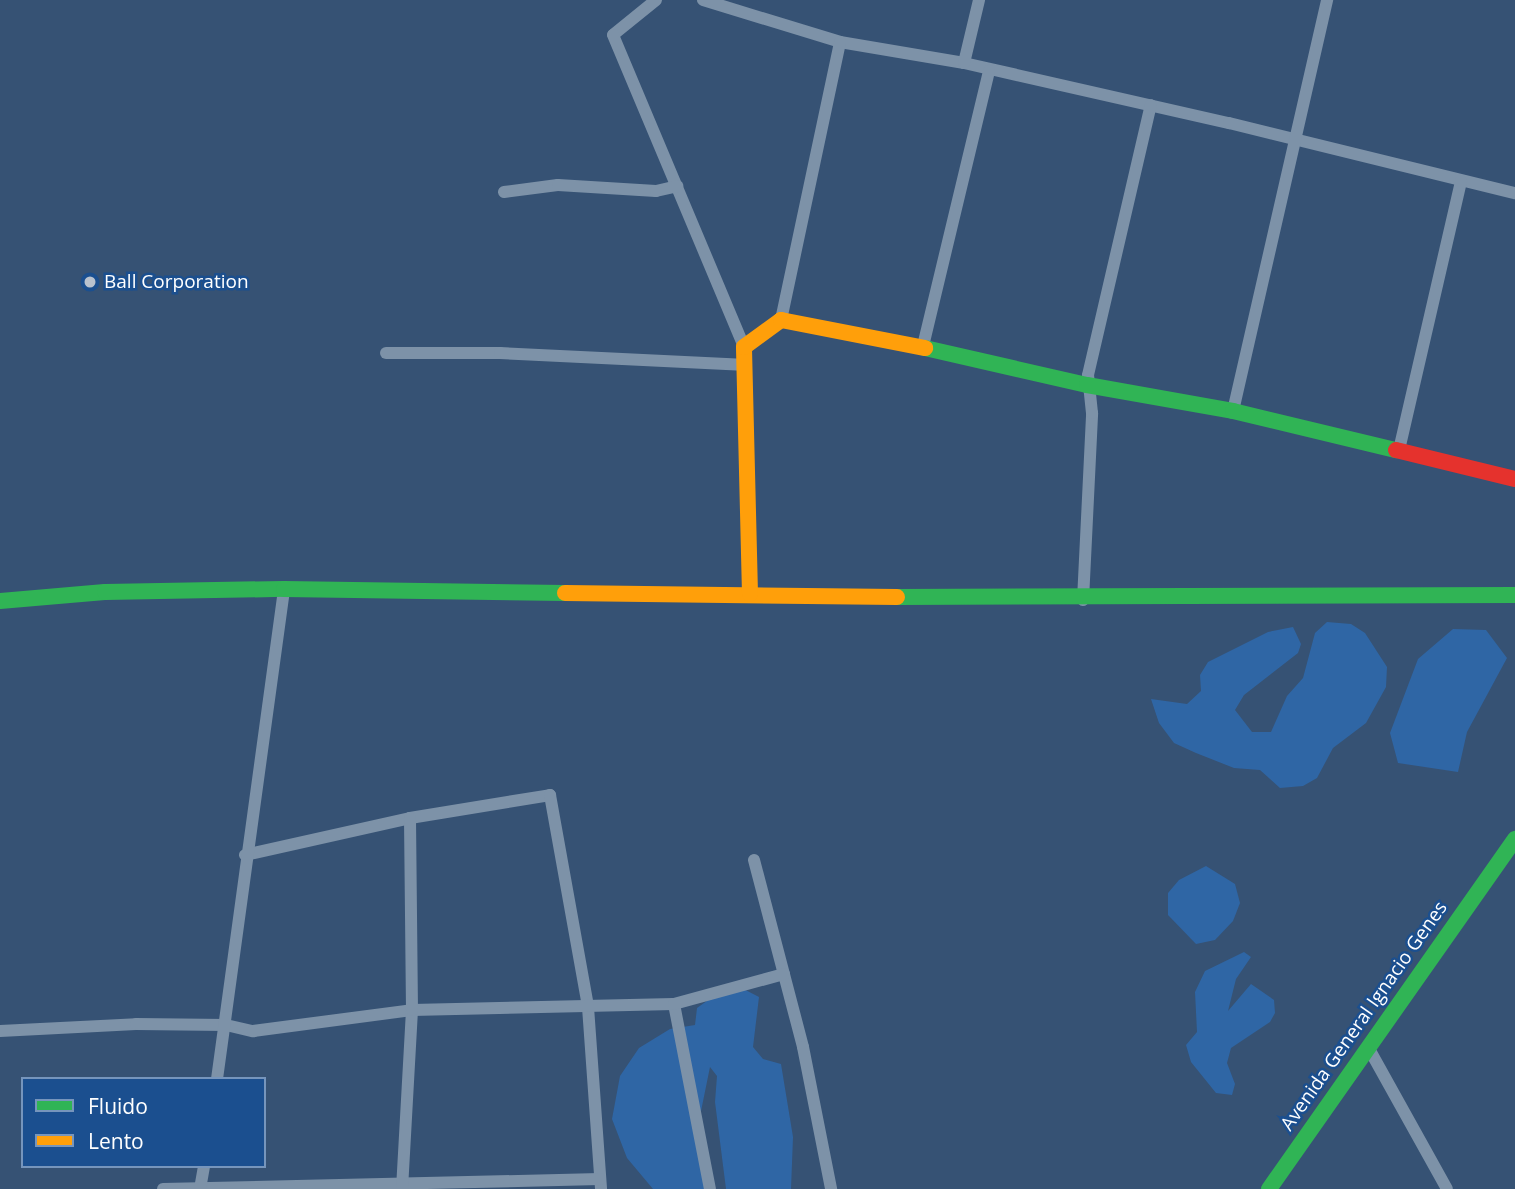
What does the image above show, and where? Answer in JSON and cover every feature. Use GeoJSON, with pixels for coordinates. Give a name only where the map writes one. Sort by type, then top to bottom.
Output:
{"type":"FeatureCollection","features":[{"type":"Feature","properties":{"kind":"main road"},"geometry":{"type":"LineString","coordinates":[[750,594],[742,365],[744,347],[781,320],[923,346],[1087,385],[1233,411],[1515,479]]}},
{"type":"Feature","properties":{"kind":"main road"},"geometry":{"type":"LineString","coordinates":[[0,601],[105,592],[284,589],[618,597],[750,594],[1083,600],[1255,599],[1394,609],[1515,610]]}},
{"type":"Feature","properties":{"kind":"main road"},"geometry":{"type":"LineString","coordinates":[[1255,599],[1297,594],[1515,594]]}},
{"type":"Feature","properties":{"kind":"main road","name":"Avenida General Ignacio Genes"},"geometry":{"type":"LineString","coordinates":[[1269,1189],[1515,839]]}},
{"type":"Feature","properties":{"kind":"main road","name":"Avenida General Ignacio Genes"},"geometry":{"type":"LineString","coordinates":[[1496,869],[1515,855]]}},
{"type":"Feature","properties":{"kind":"street"},"geometry":{"type":"LineString","coordinates":[[656,0],[613,35],[744,347]]}},
{"type":"Feature","properties":{"kind":"street"},"geometry":{"type":"LineString","coordinates":[[703,0],[839,42],[964,63],[989,71],[1297,139],[1515,193]]}},
{"type":"Feature","properties":{"kind":"street"},"geometry":{"type":"LineString","coordinates":[[964,63],[979,0]]}},
{"type":"Feature","properties":{"kind":"street"},"geometry":{"type":"LineString","coordinates":[[1233,411],[1327,0]]}},
{"type":"Feature","properties":{"kind":"street"},"geometry":{"type":"LineString","coordinates":[[781,320],[839,42]]}},
{"type":"Feature","properties":{"kind":"street"},"geometry":{"type":"LineString","coordinates":[[923,346],[989,71]]}},
{"type":"Feature","properties":{"kind":"street"},"geometry":{"type":"LineString","coordinates":[[1083,600],[1092,413],[1087,385],[1152,106]]}},
{"type":"Feature","properties":{"kind":"street"},"geometry":{"type":"LineString","coordinates":[[1399,450],[1461,181]]}},
{"type":"Feature","properties":{"kind":"street"},"geometry":{"type":"LineString","coordinates":[[504,192],[558,186],[656,191],[677,186]]}},
{"type":"Feature","properties":{"kind":"street"},"geometry":{"type":"LineString","coordinates":[[386,353],[500,353],[742,365]]}},
{"type":"Feature","properties":{"kind":"street"},"geometry":{"type":"LineString","coordinates":[[218,1077],[245,855],[284,589]]}},
{"type":"Feature","properties":{"kind":"street"},"geometry":{"type":"LineString","coordinates":[[163,1189],[600,1184],[588,1007],[550,795],[411,818],[245,855]]}},
{"type":"Feature","properties":{"kind":"street"},"geometry":{"type":"LineString","coordinates":[[402,1187],[412,1010],[411,818]]}},
{"type":"Feature","properties":{"kind":"street"},"geometry":{"type":"LineString","coordinates":[[754,860],[784,974],[831,1189]]}},
{"type":"Feature","properties":{"kind":"street"},"geometry":{"type":"LineString","coordinates":[[0,1031],[226,1025],[262,1030],[412,1010],[674,1004],[784,974]]}},
{"type":"Feature","properties":{"kind":"street"},"geometry":{"type":"LineString","coordinates":[[674,1004],[710,1189]]}},
{"type":"Feature","properties":{"kind":"street"},"geometry":{"type":"LineString","coordinates":[[1368,1047],[1447,1189]]}},
{"type":"Feature","properties":{"kind":"street"},"geometry":{"type":"LineString","coordinates":[[200,1187],[204,1168]]}},
{"type":"Feature","properties":{"kind":"shaded area"},"geometry":{"type":"Polygon","coordinates":[[[1327,622],[1351,624],[1365,633],[1387,667],[1386,687],[1366,723],[1333,748],[1317,778],[1303,786],[1280,788],[1260,770],[1234,768],[1174,743],[1159,723],[1151,699],[1187,704],[1201,691],[1200,675],[1208,662],[1268,632],[1293,627],[1301,644],[1298,653],[1244,695],[1235,710],[1252,732],[1271,732],[1287,696],[1303,678],[1315,633],[1327,622]]]}},
{"type":"Feature","properties":{"kind":"shaded area"},"geometry":{"type":"Polygon","coordinates":[[[1453,629],[1486,630],[1507,658],[1467,732],[1458,772],[1398,763],[1390,733],[1418,659],[1453,629]]]}},
{"type":"Feature","properties":{"kind":"shaded area"},"geometry":{"type":"Polygon","coordinates":[[[1206,866],[1235,884],[1240,903],[1233,921],[1215,940],[1196,944],[1168,915],[1168,893],[1179,880],[1206,866]]]}},
{"type":"Feature","properties":{"kind":"shaded area"},"geometry":{"type":"Polygon","coordinates":[[[1244,952],[1251,957],[1236,979],[1228,1011],[1251,984],[1274,1000],[1275,1013],[1270,1022],[1231,1048],[1227,1063],[1235,1084],[1232,1095],[1216,1093],[1191,1062],[1186,1045],[1197,1032],[1195,992],[1205,971],[1244,952]]]}},
{"type":"Feature","properties":{"kind":"shaded area"},"geometry":{"type":"Polygon","coordinates":[[[732,983],[759,997],[753,1047],[763,1059],[781,1064],[793,1137],[791,1189],[726,1189],[715,1102],[717,1076],[710,1067],[700,1116],[713,1189],[653,1189],[627,1158],[612,1119],[620,1076],[639,1048],[670,1029],[695,1025],[697,1008],[732,983]]]}},
{"type":"Feature","properties":{"kind":"traffic: fast"},"geometry":{"type":"LineString","coordinates":[[925,348],[1087,385],[1233,411],[1396,450]]}},
{"type":"Feature","properties":{"kind":"traffic: fast"},"geometry":{"type":"LineString","coordinates":[[0,601],[105,592],[284,589],[565,593]]}},
{"type":"Feature","properties":{"kind":"traffic: fast"},"geometry":{"type":"LineString","coordinates":[[897,597],[1515,595]]}},
{"type":"Feature","properties":{"kind":"traffic: fast"},"geometry":{"type":"LineString","coordinates":[[1269,1189],[1515,839]]}},
{"type":"Feature","properties":{"kind":"traffic: slow"},"geometry":{"type":"LineString","coordinates":[[750,594],[744,347],[781,320],[925,348]]}},
{"type":"Feature","properties":{"kind":"traffic: slow"},"geometry":{"type":"LineString","coordinates":[[565,593],[897,597]]}},
{"type":"Feature","properties":{"kind":"traffic: jam"},"geometry":{"type":"LineString","coordinates":[[1396,450],[1515,479]]}},
{"type":"Feature","properties":{"kind":"place","name":"Ball Corporation"},"geometry":{"type":"Point","coordinates":[90,282]}}]}
